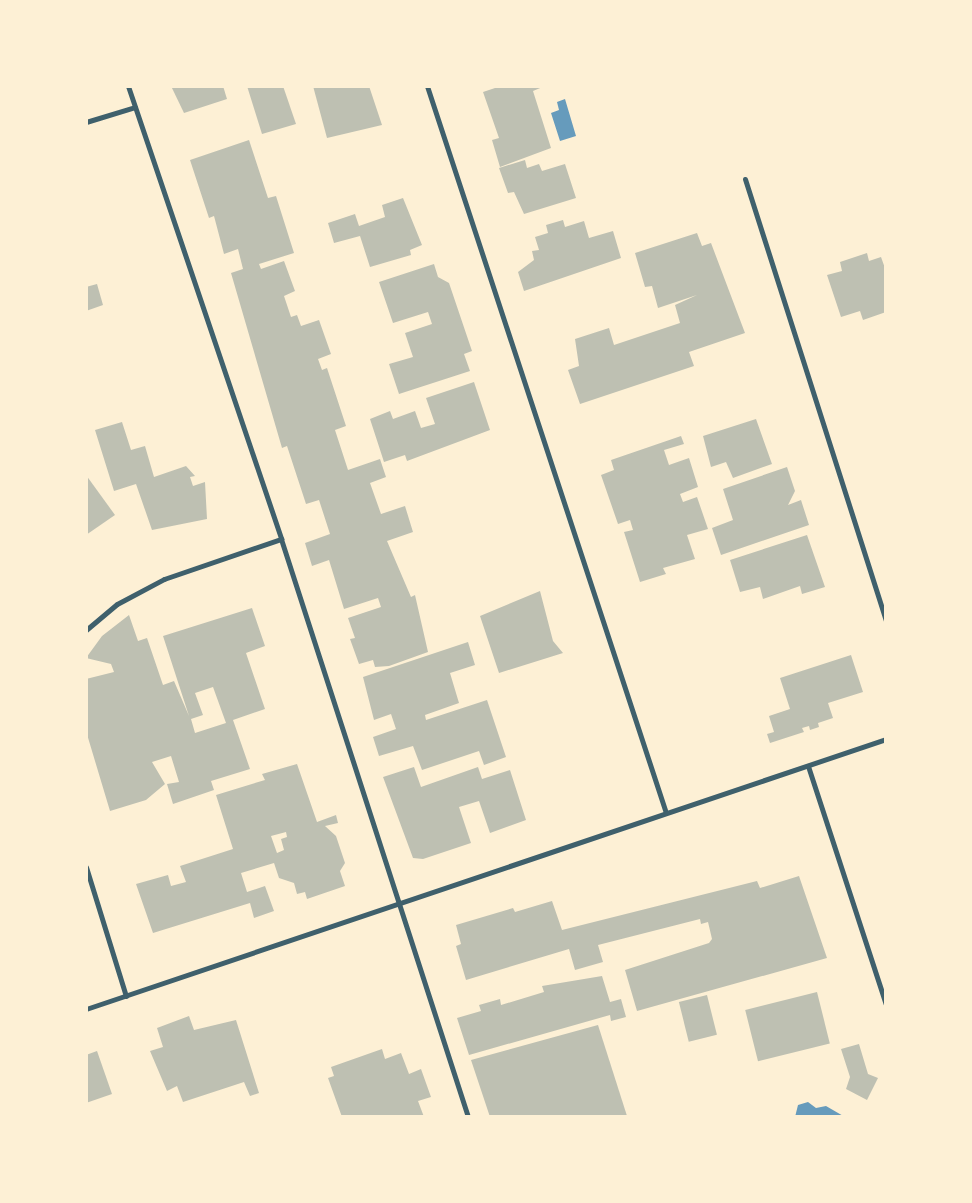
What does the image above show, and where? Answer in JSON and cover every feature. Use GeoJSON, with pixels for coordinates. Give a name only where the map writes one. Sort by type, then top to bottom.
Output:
{"type":"FeatureCollection","features":[{"type":"Feature","properties":{"kind":"street"},"geometry":{"type":"LineString","coordinates":[[128,86],[281,538],[400,901],[468,1117]]}},
{"type":"Feature","properties":{"kind":"street"},"geometry":{"type":"LineString","coordinates":[[428,86],[666,813]]}},
{"type":"Feature","properties":{"kind":"street"},"geometry":{"type":"LineString","coordinates":[[86,122],[135,107]]}},
{"type":"Feature","properties":{"kind":"street"},"geometry":{"type":"LineString","coordinates":[[745,179],[886,621]]}},
{"type":"Feature","properties":{"kind":"street"},"geometry":{"type":"LineString","coordinates":[[86,630],[117,604],[164,579],[281,538]]}},
{"type":"Feature","properties":{"kind":"street"},"geometry":{"type":"LineString","coordinates":[[86,1009],[400,901],[886,740]]}},
{"type":"Feature","properties":{"kind":"street"},"geometry":{"type":"LineString","coordinates":[[808,766],[886,1004]]}},
{"type":"Feature","properties":{"kind":"street"},"geometry":{"type":"LineString","coordinates":[[86,867],[126,996]]}},
{"type":"Feature","properties":{"kind":"water"},"geometry":{"type":"Polygon","coordinates":[[[565,99],[576,136],[560,141],[551,113],[559,110],[557,102],[565,99]]]}},
{"type":"Feature","properties":{"kind":"water"},"geometry":{"type":"Polygon","coordinates":[[[808,1102],[816,1108],[826,1106],[845,1117],[795,1117],[798,1105],[808,1102]]]}},
{"type":"Feature","properties":{"kind":"building"},"geometry":{"type":"Polygon","coordinates":[[[171,86],[223,86],[227,99],[184,113],[171,86]]]}},
{"type":"Feature","properties":{"kind":"building"},"geometry":{"type":"Polygon","coordinates":[[[247,86],[283,86],[296,124],[262,134],[247,86]]]}},
{"type":"Feature","properties":{"kind":"building"},"geometry":{"type":"Polygon","coordinates":[[[313,86],[369,86],[382,125],[327,138],[313,86]]]}},
{"type":"Feature","properties":{"kind":"building"},"geometry":{"type":"Polygon","coordinates":[[[501,86],[545,86],[533,91],[551,148],[500,167],[492,140],[499,138],[483,92],[501,86]]]}},
{"type":"Feature","properties":{"kind":"building"},"geometry":{"type":"Polygon","coordinates":[[[249,140],[268,198],[276,196],[294,253],[259,264],[261,269],[284,261],[295,291],[284,296],[291,317],[297,315],[301,326],[319,320],[331,354],[318,359],[322,370],[327,368],[346,426],[335,430],[348,470],[380,459],[386,477],[370,483],[381,514],[405,506],[413,532],[387,541],[411,597],[415,595],[428,652],[389,666],[375,667],[373,660],[359,664],[350,639],[355,638],[348,618],[381,607],[378,598],[344,609],[329,560],[312,566],[305,543],[330,534],[319,500],[306,504],[287,446],[282,448],[231,273],[243,269],[238,249],[224,254],[214,216],[209,218],[190,160],[249,140]]]}},
{"type":"Feature","properties":{"kind":"building"},"geometry":{"type":"Polygon","coordinates":[[[525,160],[527,168],[539,164],[542,171],[565,164],[576,198],[524,214],[514,192],[508,193],[499,168],[525,160]]]}},
{"type":"Feature","properties":{"kind":"building"},"geometry":{"type":"Polygon","coordinates":[[[403,198],[422,245],[410,250],[411,255],[370,267],[360,236],[334,243],[328,223],[355,214],[359,226],[385,217],[382,205],[403,198]]]}},
{"type":"Feature","properties":{"kind":"building"},"geometry":{"type":"Polygon","coordinates":[[[563,220],[565,227],[584,221],[589,238],[613,231],[621,258],[524,291],[518,272],[534,260],[532,251],[539,250],[535,237],[548,233],[546,225],[563,220]]]}},
{"type":"Feature","properties":{"kind":"building"},"geometry":{"type":"Polygon","coordinates":[[[697,233],[702,246],[711,243],[745,333],[689,352],[694,366],[580,404],[568,370],[579,366],[575,339],[609,328],[614,345],[680,323],[675,305],[697,295],[658,308],[652,286],[645,287],[635,253],[697,233]]]}},
{"type":"Feature","properties":{"kind":"building"},"geometry":{"type":"Polygon","coordinates":[[[867,253],[869,261],[881,257],[886,271],[886,312],[863,320],[860,311],[841,317],[827,275],[842,271],[840,262],[867,253]]]}},
{"type":"Feature","properties":{"kind":"building"},"geometry":{"type":"Polygon","coordinates":[[[434,264],[438,277],[449,283],[472,351],[464,354],[470,371],[399,394],[389,364],[413,357],[405,333],[432,324],[428,312],[393,323],[379,282],[434,264]]]}},
{"type":"Feature","properties":{"kind":"building"},"geometry":{"type":"Polygon","coordinates":[[[97,284],[103,305],[86,311],[86,287],[97,284]]]}},
{"type":"Feature","properties":{"kind":"building"},"geometry":{"type":"Polygon","coordinates":[[[474,382],[490,430],[407,461],[405,455],[384,462],[370,419],[390,411],[393,419],[415,411],[421,428],[435,424],[426,398],[474,382]]]}},
{"type":"Feature","properties":{"kind":"building"},"geometry":{"type":"Polygon","coordinates":[[[756,419],[772,464],[733,478],[726,462],[711,467],[703,436],[756,419]]]}},
{"type":"Feature","properties":{"kind":"building"},"geometry":{"type":"Polygon","coordinates":[[[122,422],[131,450],[145,446],[154,477],[186,466],[195,476],[190,477],[193,486],[205,482],[207,519],[152,530],[136,484],[114,491],[95,430],[122,422]]]}},
{"type":"Feature","properties":{"kind":"building"},"geometry":{"type":"Polygon","coordinates":[[[681,436],[684,444],[664,450],[669,465],[689,458],[698,487],[680,494],[683,502],[697,497],[708,529],[687,535],[695,559],[663,568],[666,574],[640,582],[624,532],[633,530],[630,520],[618,524],[601,475],[614,470],[611,460],[681,436]]]}},
{"type":"Feature","properties":{"kind":"building"},"geometry":{"type":"Polygon","coordinates":[[[787,467],[795,491],[788,505],[801,500],[809,525],[721,555],[712,528],[733,520],[723,489],[787,467]]]}},
{"type":"Feature","properties":{"kind":"building"},"geometry":{"type":"Polygon","coordinates":[[[86,475],[115,515],[86,535],[86,475]]]}},
{"type":"Feature","properties":{"kind":"building"},"geometry":{"type":"Polygon","coordinates":[[[807,535],[825,587],[802,594],[800,586],[763,599],[760,587],[740,592],[730,560],[807,535]]]}},
{"type":"Feature","properties":{"kind":"building"},"geometry":{"type":"Polygon","coordinates":[[[540,591],[553,641],[563,653],[499,673],[480,616],[540,591]]]}},
{"type":"Feature","properties":{"kind":"building"},"geometry":{"type":"Polygon","coordinates":[[[252,608],[265,646],[246,653],[265,709],[233,720],[250,769],[211,781],[214,790],[173,804],[167,784],[179,782],[171,756],[152,762],[165,784],[146,800],[110,811],[86,731],[86,679],[114,672],[111,664],[86,658],[102,636],[129,615],[138,641],[147,638],[163,685],[174,681],[189,716],[163,636],[252,608]],[[213,687],[195,693],[203,715],[191,719],[195,733],[226,723],[213,687]]]}},
{"type":"Feature","properties":{"kind":"building"},"geometry":{"type":"Polygon","coordinates":[[[468,642],[475,665],[450,673],[459,703],[425,715],[426,720],[487,700],[506,757],[484,765],[479,751],[422,770],[413,746],[379,756],[373,737],[396,729],[391,714],[374,720],[363,677],[468,642]]]}},
{"type":"Feature","properties":{"kind":"building"},"geometry":{"type":"Polygon","coordinates":[[[851,655],[863,692],[828,703],[833,718],[818,723],[819,727],[810,730],[809,726],[802,728],[804,732],[770,743],[767,734],[774,732],[769,716],[790,709],[780,678],[851,655]]]}},
{"type":"Feature","properties":{"kind":"building"},"geometry":{"type":"Polygon","coordinates":[[[297,764],[317,822],[336,815],[338,823],[325,826],[336,836],[345,863],[340,871],[345,886],[307,899],[305,892],[297,894],[294,883],[279,878],[274,863],[241,873],[247,892],[265,886],[274,911],[254,918],[250,903],[153,933],[136,884],[168,875],[171,886],[186,882],[180,866],[233,849],[216,795],[265,780],[262,774],[297,764]],[[286,832],[271,836],[277,853],[284,850],[281,839],[287,837],[286,832]]]}},
{"type":"Feature","properties":{"kind":"building"},"geometry":{"type":"Polygon","coordinates":[[[414,767],[421,787],[478,767],[482,779],[510,770],[526,820],[490,833],[479,801],[459,807],[471,843],[423,859],[413,858],[383,777],[414,767]]]}},
{"type":"Feature","properties":{"kind":"building"},"geometry":{"type":"Polygon","coordinates":[[[799,876],[827,958],[637,1011],[625,970],[709,943],[712,939],[708,922],[701,924],[700,919],[598,945],[603,962],[575,970],[569,949],[466,980],[456,946],[461,944],[456,925],[513,908],[515,912],[552,901],[562,930],[757,881],[760,888],[799,876]]]}},
{"type":"Feature","properties":{"kind":"building"},"geometry":{"type":"Polygon","coordinates":[[[602,976],[610,1002],[621,999],[626,1017],[611,1021],[610,1015],[469,1055],[457,1018],[481,1011],[479,1005],[500,999],[501,1005],[544,992],[542,986],[602,976]]]}},
{"type":"Feature","properties":{"kind":"building"},"geometry":{"type":"Polygon","coordinates":[[[817,992],[830,1043],[758,1061],[745,1010],[817,992]]]}},
{"type":"Feature","properties":{"kind":"building"},"geometry":{"type":"Polygon","coordinates":[[[707,995],[717,1035],[689,1042],[679,1002],[707,995]]]}},
{"type":"Feature","properties":{"kind":"building"},"geometry":{"type":"Polygon","coordinates":[[[189,1016],[194,1030],[236,1020],[259,1093],[250,1096],[244,1082],[183,1102],[177,1086],[167,1091],[150,1051],[163,1047],[157,1028],[189,1016]]]}},
{"type":"Feature","properties":{"kind":"building"},"geometry":{"type":"Polygon","coordinates":[[[598,1025],[627,1116],[490,1117],[471,1060],[598,1025]]]}},
{"type":"Feature","properties":{"kind":"building"},"geometry":{"type":"Polygon","coordinates":[[[859,1044],[868,1074],[878,1078],[867,1100],[846,1089],[850,1077],[841,1049],[859,1044]]]}},
{"type":"Feature","properties":{"kind":"building"},"geometry":{"type":"Polygon","coordinates":[[[382,1049],[385,1059],[401,1053],[409,1074],[421,1069],[431,1097],[418,1101],[424,1117],[342,1117],[328,1078],[334,1076],[331,1067],[382,1049]]]}},
{"type":"Feature","properties":{"kind":"building"},"geometry":{"type":"Polygon","coordinates":[[[97,1051],[112,1094],[86,1103],[86,1055],[97,1051]]]}}]}
